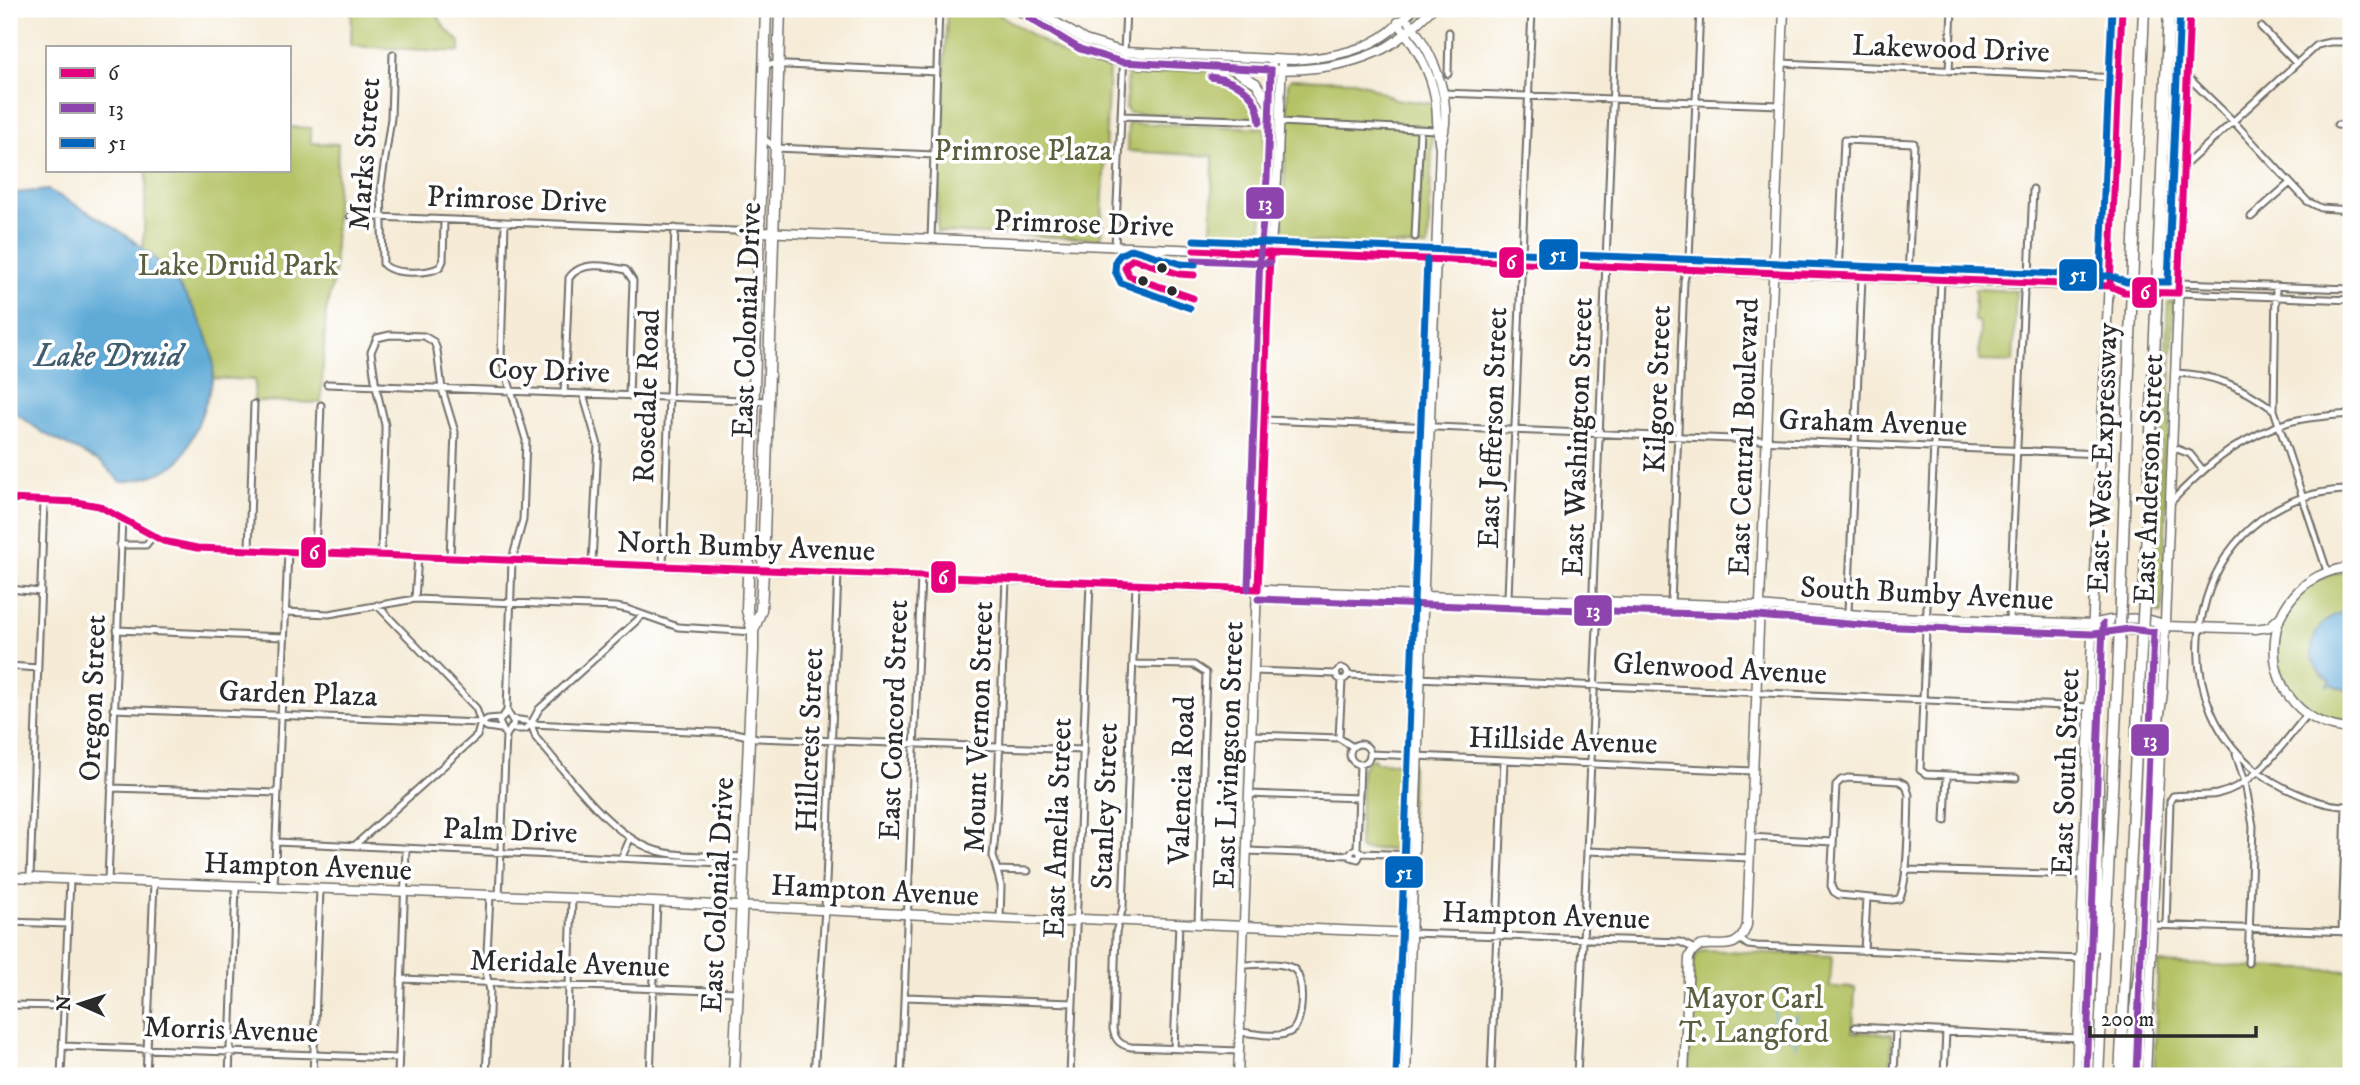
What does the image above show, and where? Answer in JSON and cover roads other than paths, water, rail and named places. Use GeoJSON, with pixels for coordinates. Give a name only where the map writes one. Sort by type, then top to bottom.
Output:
{"type":"FeatureCollection","features":[{"type":"Feature","properties":{"kind":"highway","name":"East Colonial Drive"},"geometry":{"type":"LineString","coordinates":[[734,1075],[753,632],[747,610],[766,9]]}},
{"type":"Feature","properties":{"kind":"highway","name":"East Colonial Drive"},"geometry":{"type":"LineString","coordinates":[[753,632],[761,610],[764,569],[780,9]]}},
{"type":"Feature","properties":{"kind":"highway","name":"East-West Expressway"},"geometry":{"type":"LineString","coordinates":[[2098,1076],[2119,649],[2144,9]]}},
{"type":"Feature","properties":{"kind":"highway","name":"East-West Expressway"},"geometry":{"type":"LineString","coordinates":[[2120,1076],[2144,601],[2169,9]]}},
{"type":"Feature","properties":{"kind":"highway"},"geometry":{"type":"LineString","coordinates":[[2128,1076],[2140,964],[2154,744],[2162,692]]}},
{"type":"Feature","properties":{"kind":"highway"},"geometry":{"type":"LineString","coordinates":[[2090,707],[2096,721],[2098,763],[2097,947],[2102,973]]}},
{"type":"Feature","properties":{"kind":"street"},"geometry":{"type":"LineString","coordinates":[[931,239],[939,9]]}},
{"type":"Feature","properties":{"kind":"street"},"geometry":{"type":"LineString","coordinates":[[1016,9],[1070,43],[1104,58],[1123,62],[1227,68],[1321,58],[1339,53],[1378,38],[1414,9]]}},
{"type":"Feature","properties":{"kind":"street"},"geometry":{"type":"LineString","coordinates":[[1034,9],[1085,40],[1124,52],[1276,63]]}},
{"type":"Feature","properties":{"kind":"street"},"geometry":{"type":"LineString","coordinates":[[1115,247],[1126,9]]}},
{"type":"Feature","properties":{"kind":"street"},"geometry":{"type":"LineString","coordinates":[[1282,69],[1325,68],[1384,48],[1406,34],[1432,9]]}},
{"type":"Feature","properties":{"kind":"street","name":"East Jefferson Street"},"geometry":{"type":"LineString","coordinates":[[1508,597],[1532,9]]}},
{"type":"Feature","properties":{"kind":"street","name":"East Washington Street"},"geometry":{"type":"LineString","coordinates":[[1577,1076],[1595,685],[1597,613],[1593,590],[1616,9]]}},
{"type":"Feature","properties":{"kind":"street","name":"Kilgore Street"},"geometry":{"type":"LineString","coordinates":[[1671,604],[1684,281],[1689,258],[1700,9]]}},
{"type":"Feature","properties":{"kind":"street","name":"East Central Boulevard"},"geometry":{"type":"LineString","coordinates":[[1741,940],[1747,925],[1784,9]]}},
{"type":"Feature","properties":{"kind":"street"},"geometry":{"type":"LineString","coordinates":[[1949,71],[1952,9]]}},
{"type":"Feature","properties":{"kind":"street","name":"East South Street"},"geometry":{"type":"LineString","coordinates":[[2076,1076],[2093,624],[2122,9]]}},
{"type":"Feature","properties":{"kind":"street","name":"East Anderson Street"},"geometry":{"type":"LineString","coordinates":[[2146,1076],[2190,9]]}},
{"type":"Feature","properties":{"kind":"street"},"geometry":{"type":"LineString","coordinates":[[1402,19],[1413,27],[1437,69],[1443,93],[1446,131],[1440,147]]}},
{"type":"Feature","properties":{"kind":"street"},"geometry":{"type":"LineString","coordinates":[[1402,19],[1406,34],[1423,60],[1431,80],[1440,147],[1406,1076]]}},
{"type":"Feature","properties":{"kind":"street"},"geometry":{"type":"LineString","coordinates":[[2261,27],[2297,64]]}},
{"type":"Feature","properties":{"kind":"street"},"geometry":{"type":"LineString","coordinates":[[1448,75],[1449,32]]}},
{"type":"Feature","properties":{"kind":"street"},"geometry":{"type":"LineString","coordinates":[[2184,166],[2317,45],[2351,41]]}},
{"type":"Feature","properties":{"kind":"street","name":"Marks Street"},"geometry":{"type":"LineString","coordinates":[[393,54],[391,118],[381,186],[383,264],[391,270],[428,271],[440,267],[443,261],[444,220]]}},
{"type":"Feature","properties":{"kind":"street"},"geometry":{"type":"LineString","coordinates":[[1271,108],[1276,63]]}},
{"type":"Feature","properties":{"kind":"street","name":"East Livingston Street"},"geometry":{"type":"LineString","coordinates":[[1238,1076],[1270,253],[1282,69],[1276,63]]}},
{"type":"Feature","properties":{"kind":"street"},"geometry":{"type":"LineString","coordinates":[[765,64],[937,72]]}},
{"type":"Feature","properties":{"kind":"street","name":"Lakewood Drive"},"geometry":{"type":"LineString","coordinates":[[1781,64],[2119,78]]}},
{"type":"Feature","properties":{"kind":"street"},"geometry":{"type":"LineString","coordinates":[[1437,69],[1448,65]]}},
{"type":"Feature","properties":{"kind":"street"},"geometry":{"type":"LineString","coordinates":[[1227,68],[1256,83],[1271,108]]}},
{"type":"Feature","properties":{"kind":"street"},"geometry":{"type":"LineString","coordinates":[[2188,77],[2307,201],[2321,208],[2351,210]]}},
{"type":"Feature","properties":{"kind":"street"},"geometry":{"type":"LineString","coordinates":[[1443,93],[1780,106]]}},
{"type":"Feature","properties":{"kind":"street","name":"East Livingston Street"},"geometry":{"type":"LineString","coordinates":[[1271,108],[1268,163],[1272,227]]}},
{"type":"Feature","properties":{"kind":"street"},"geometry":{"type":"LineString","coordinates":[[1121,116],[1270,121]]}},
{"type":"Feature","properties":{"kind":"street"},"geometry":{"type":"LineString","coordinates":[[1280,122],[1436,130]]}},
{"type":"Feature","properties":{"kind":"street"},"geometry":{"type":"LineString","coordinates":[[2337,125],[2351,126]]}},
{"type":"Feature","properties":{"kind":"street"},"geometry":{"type":"LineString","coordinates":[[1415,237],[1420,130]]}},
{"type":"Feature","properties":{"kind":"street"},"geometry":{"type":"LineString","coordinates":[[763,138],[776,148],[934,155]]}},
{"type":"Feature","properties":{"kind":"street"},"geometry":{"type":"LineString","coordinates":[[1838,276],[1844,140],[1914,142],[1908,279]]}},
{"type":"Feature","properties":{"kind":"street"},"geometry":{"type":"LineString","coordinates":[[2251,217],[2290,183]]}},
{"type":"Feature","properties":{"kind":"street"},"geometry":{"type":"LineString","coordinates":[[2009,621],[2024,292],[2029,275],[2033,189]]}},
{"type":"Feature","properties":{"kind":"street","name":"Primrose Drive"},"geometry":{"type":"LineString","coordinates":[[350,216],[1908,279],[2110,286],[2124,282],[2275,297],[2351,300]]}},
{"type":"Feature","properties":{"kind":"street"},"geometry":{"type":"LineString","coordinates":[[486,1076],[489,982],[486,972],[501,852],[512,560],[523,520],[526,440],[501,357],[505,222]]}},
{"type":"Feature","properties":{"kind":"street","name":"Rosedale Road"},"geometry":{"type":"LineString","coordinates":[[663,566],[675,228]]}},
{"type":"Feature","properties":{"kind":"street"},"geometry":{"type":"LineString","coordinates":[[564,394],[569,278],[574,271],[587,266],[619,268],[630,274],[633,281],[629,396]]}},
{"type":"Feature","properties":{"kind":"street"},"geometry":{"type":"LineString","coordinates":[[1848,613],[1862,277]]}},
{"type":"Feature","properties":{"kind":"street"},"geometry":{"type":"LineString","coordinates":[[1941,280],[1920,770],[1926,774],[2016,778]]}},
{"type":"Feature","properties":{"kind":"street"},"geometry":{"type":"LineString","coordinates":[[2276,286],[2274,410],[2328,571]]}},
{"type":"Feature","properties":{"kind":"street","name":"Primrose Drive"},"geometry":{"type":"LineString","coordinates":[[2178,288],[2276,286],[2351,289]]}},
{"type":"Feature","properties":{"kind":"street"},"geometry":{"type":"LineString","coordinates":[[381,555],[385,425],[371,352],[377,338],[390,335],[424,337],[434,342],[437,350],[442,389],[454,432],[450,557]]}},
{"type":"Feature","properties":{"kind":"street"},"geometry":{"type":"LineString","coordinates":[[2175,373],[2220,379],[2248,392],[2274,410]]}},
{"type":"Feature","properties":{"kind":"street","name":"Coy Drive"},"geometry":{"type":"LineString","coordinates":[[327,384],[768,401]]}},
{"type":"Feature","properties":{"kind":"street"},"geometry":{"type":"LineString","coordinates":[[583,394],[598,445],[592,563]]}},
{"type":"Feature","properties":{"kind":"street"},"geometry":{"type":"LineString","coordinates":[[249,549],[254,404]]}},
{"type":"Feature","properties":{"kind":"street"},"geometry":{"type":"LineString","coordinates":[[315,552],[321,405]]}},
{"type":"Feature","properties":{"kind":"street"},"geometry":{"type":"LineString","coordinates":[[2169,504],[2202,469],[2236,446],[2278,425],[2351,414]]}},
{"type":"Feature","properties":{"kind":"street","name":"Graham Avenue"},"geometry":{"type":"LineString","coordinates":[[1264,420],[2102,454]]}},
{"type":"Feature","properties":{"kind":"street"},"geometry":{"type":"LineString","coordinates":[[2172,447],[2190,454],[2202,469]]}},
{"type":"Feature","properties":{"kind":"street"},"geometry":{"type":"LineString","coordinates":[[2342,932],[2348,806],[2310,799],[2273,782],[2235,751],[2220,729],[2204,693],[2197,659],[2198,627],[2203,605],[2234,546],[2257,523],[2272,513],[2302,499],[2351,490]]}},
{"type":"Feature","properties":{"kind":"street","name":"North Bumby Avenue"},"geometry":{"type":"LineString","coordinates":[[9,499],[89,504],[122,517],[153,536],[181,546],[1423,596],[1759,606]]}},
{"type":"Feature","properties":{"kind":"street"},"geometry":{"type":"LineString","coordinates":[[30,878],[44,501]]}},
{"type":"Feature","properties":{"kind":"street","name":"Oregon Street"},"geometry":{"type":"LineString","coordinates":[[107,881],[122,517]]}},
{"type":"Feature","properties":{"kind":"street"},"geometry":{"type":"LineString","coordinates":[[120,545],[146,545],[153,536]]}},
{"type":"Feature","properties":{"kind":"street"},"geometry":{"type":"LineString","coordinates":[[274,887],[288,551]]}},
{"type":"Feature","properties":{"kind":"street"},"geometry":{"type":"LineString","coordinates":[[415,599],[418,556]]}},
{"type":"Feature","properties":{"kind":"street"},"geometry":{"type":"LineString","coordinates":[[2351,567],[2328,571],[2312,578],[2298,589],[2280,617],[2274,643],[2274,659],[2282,682],[2294,702],[2307,715],[2333,726],[2351,729]]}},
{"type":"Feature","properties":{"kind":"street","name":"Hillcrest Street"},"geometry":{"type":"LineString","coordinates":[[814,1076],[825,909],[838,572]]}},
{"type":"Feature","properties":{"kind":"street","name":"East Concord Street"},"geometry":{"type":"LineString","coordinates":[[901,1076],[921,576]]}},
{"type":"Feature","properties":{"kind":"street","name":"Mount Vernon Street"},"geometry":{"type":"LineString","coordinates":[[1000,919],[1001,886],[993,856],[1006,579]]}},
{"type":"Feature","properties":{"kind":"street","name":"East Amelia Street"},"geometry":{"type":"LineString","coordinates":[[1070,1076],[1090,582]]}},
{"type":"Feature","properties":{"kind":"street","name":"Stanley Street"},"geometry":{"type":"LineString","coordinates":[[1136,584],[1122,907],[1116,932],[1113,1029],[1115,1039],[1124,1046],[1174,1049]]}},
{"type":"Feature","properties":{"kind":"street"},"geometry":{"type":"LineString","coordinates":[[9,589],[41,592]]}},
{"type":"Feature","properties":{"kind":"street"},"geometry":{"type":"LineString","coordinates":[[285,612],[329,614],[415,599],[616,607],[678,627],[753,632]]}},
{"type":"Feature","properties":{"kind":"street"},"geometry":{"type":"LineString","coordinates":[[355,845],[477,736],[481,723],[476,708],[377,605]]}},
{"type":"Feature","properties":{"kind":"street","name":"South Bumby Avenue"},"geometry":{"type":"LineString","coordinates":[[1759,606],[1926,618],[2093,624],[2107,619],[2157,621],[2165,626],[2255,629],[2269,627],[2280,617]]}},
{"type":"Feature","properties":{"kind":"street"},"geometry":{"type":"LineString","coordinates":[[506,731],[525,729],[531,724],[539,709],[643,615]]}},
{"type":"Feature","properties":{"kind":"street"},"geometry":{"type":"LineString","coordinates":[[2255,629],[2268,633],[2274,643]]}},
{"type":"Feature","properties":{"kind":"street"},"geometry":{"type":"LineString","coordinates":[[117,630],[284,637]]}},
{"type":"Feature","properties":{"kind":"street","name":"Valencia Road"},"geometry":{"type":"LineString","coordinates":[[1133,664],[1194,665],[1206,673],[1198,923]]}},
{"type":"Feature","properties":{"kind":"street"},"geometry":{"type":"LineString","coordinates":[[9,666],[38,668]]}},
{"type":"Feature","properties":{"kind":"street","name":"Glenwood Avenue"},"geometry":{"type":"LineString","coordinates":[[1336,674],[1342,669],[1347,675],[2090,707]]}},
{"type":"Feature","properties":{"kind":"street"},"geometry":{"type":"LineString","coordinates":[[1254,671],[1336,674],[1342,680]]}},
{"type":"Feature","properties":{"kind":"street"},"geometry":{"type":"LineString","coordinates":[[1339,738],[1342,680],[1347,675]]}},
{"type":"Feature","properties":{"kind":"street","name":"Garden Plaza"},"geometry":{"type":"LineString","coordinates":[[113,709],[481,723],[506,731]]}},
{"type":"Feature","properties":{"kind":"street"},"geometry":{"type":"LineString","coordinates":[[2166,925],[2172,796],[2219,793],[2245,782],[2258,772],[2307,715]]}},
{"type":"Feature","properties":{"kind":"street"},"geometry":{"type":"LineString","coordinates":[[507,716],[531,724],[1083,750]]}},
{"type":"Feature","properties":{"kind":"street"},"geometry":{"type":"LineString","coordinates":[[506,731],[499,722],[507,716]]}},
{"type":"Feature","properties":{"kind":"street","name":"Garden Plaza"},"geometry":{"type":"LineString","coordinates":[[481,723],[507,716]]}},
{"type":"Feature","properties":{"kind":"street"},"geometry":{"type":"LineString","coordinates":[[531,724],[536,738],[604,815],[630,839],[664,853],[743,860]]}},
{"type":"Feature","properties":{"kind":"street"},"geometry":{"type":"LineString","coordinates":[[1252,735],[1339,738],[1353,747]]}},
{"type":"Feature","properties":{"kind":"street"},"geometry":{"type":"LineString","coordinates":[[1359,743],[1364,744],[1371,754],[1367,761],[1360,764],[1351,757],[1353,747],[1359,743]]}},
{"type":"Feature","properties":{"kind":"street"},"geometry":{"type":"LineString","coordinates":[[2235,751],[2245,782],[2253,826],[2248,963]]}},
{"type":"Feature","properties":{"kind":"street","name":"Hillside Avenue"},"geometry":{"type":"LineString","coordinates":[[1371,754],[1753,771]]}},
{"type":"Feature","properties":{"kind":"street"},"geometry":{"type":"LineString","coordinates":[[1491,1076],[1504,761]]}},
{"type":"Feature","properties":{"kind":"street"},"geometry":{"type":"LineString","coordinates":[[1359,851],[1360,764]]}},
{"type":"Feature","properties":{"kind":"street"},"geometry":{"type":"LineString","coordinates":[[1945,821],[1947,775]]}},
{"type":"Feature","properties":{"kind":"street"},"geometry":{"type":"LineString","coordinates":[[1848,778],[1899,781],[1906,785],[1909,795],[1904,892],[1899,898],[1867,898],[1834,892],[1831,886],[1832,842],[1836,785],[1841,780],[1848,778]]}},
{"type":"Feature","properties":{"kind":"street"},"geometry":{"type":"LineString","coordinates":[[111,788],[278,793]]}},
{"type":"Feature","properties":{"kind":"street"},"geometry":{"type":"LineString","coordinates":[[1249,794],[1359,798]]}},
{"type":"Feature","properties":{"kind":"street"},"geometry":{"type":"LineString","coordinates":[[1750,837],[1832,842]]}},
{"type":"Feature","properties":{"kind":"street"},"geometry":{"type":"LineString","coordinates":[[622,857],[630,839]]}},
{"type":"Feature","properties":{"kind":"street","name":"Palm Drive"},"geometry":{"type":"LineString","coordinates":[[276,842],[743,860]]}},
{"type":"Feature","properties":{"kind":"street"},"geometry":{"type":"LineString","coordinates":[[398,1076],[406,849]]}},
{"type":"Feature","properties":{"kind":"street"},"geometry":{"type":"LineString","coordinates":[[1247,851],[1350,855],[1353,850],[1414,855]]}},
{"type":"Feature","properties":{"kind":"street"},"geometry":{"type":"LineString","coordinates":[[1588,851],[1749,858]]}},
{"type":"Feature","properties":{"kind":"street"},"geometry":{"type":"LineString","coordinates":[[997,870],[1028,871]]}},
{"type":"Feature","properties":{"kind":"street"},"geometry":{"type":"LineString","coordinates":[[1905,870],[2084,875]]}},
{"type":"Feature","properties":{"kind":"street","name":"Hampton Avenue"},"geometry":{"type":"LineString","coordinates":[[9,877],[572,898],[1000,919],[1119,920],[1679,942],[1695,949]]}},
{"type":"Feature","properties":{"kind":"street"},"geometry":{"type":"LineString","coordinates":[[61,1076],[70,880]]}},
{"type":"Feature","properties":{"kind":"street"},"geometry":{"type":"LineString","coordinates":[[146,1076],[154,882]]}},
{"type":"Feature","properties":{"kind":"street"},"geometry":{"type":"LineString","coordinates":[[229,1076],[236,886]]}},
{"type":"Feature","properties":{"kind":"street"},"geometry":{"type":"LineString","coordinates":[[313,1076],[320,889]]}},
{"type":"Feature","properties":{"kind":"street"},"geometry":{"type":"LineString","coordinates":[[566,1076],[572,898]]}},
{"type":"Feature","properties":{"kind":"street"},"geometry":{"type":"LineString","coordinates":[[1864,951],[1867,898]]}},
{"type":"Feature","properties":{"kind":"street"},"geometry":{"type":"LineString","coordinates":[[650,1076],[657,902]]}},
{"type":"Feature","properties":{"kind":"street"},"geometry":{"type":"LineString","coordinates":[[9,922],[68,925]]}},
{"type":"Feature","properties":{"kind":"street"},"geometry":{"type":"LineString","coordinates":[[1179,923],[1174,1049],[1239,1051]]}},
{"type":"Feature","properties":{"kind":"street"},"geometry":{"type":"LineString","coordinates":[[2152,925],[2351,932]]}},
{"type":"Feature","properties":{"kind":"street"},"geometry":{"type":"LineString","coordinates":[[1684,1076],[1689,958],[1695,949],[1706,945],[1727,945],[1741,940],[1748,945],[1757,946],[2081,959]]}},
{"type":"Feature","properties":{"kind":"street"},"geometry":{"type":"LineString","coordinates":[[1240,1032],[1281,1035],[1291,1032],[1300,1019],[1301,978],[1293,968],[1285,965],[1242,965]]}},
{"type":"Feature","properties":{"kind":"street","name":"Meridale Avenue"},"geometry":{"type":"LineString","coordinates":[[401,979],[737,992]]}},
{"type":"Feature","properties":{"kind":"street"},"geometry":{"type":"LineString","coordinates":[[905,997],[1073,1003]]}},
{"type":"Feature","properties":{"kind":"street"},"geometry":{"type":"LineString","coordinates":[[9,1005],[64,1006]]}},
{"type":"Feature","properties":{"kind":"street"},"geometry":{"type":"LineString","coordinates":[[1855,1027],[2078,1038]]}},
{"type":"Feature","properties":{"kind":"street"},"geometry":{"type":"LineString","coordinates":[[1894,1076],[1896,1029]]}},
{"type":"Feature","properties":{"kind":"street"},"geometry":{"type":"LineString","coordinates":[[1944,1076],[1945,1031]]}},
{"type":"Feature","properties":{"kind":"street","name":"Morris Avenue"},"geometry":{"type":"LineString","coordinates":[[62,1046],[398,1058]]}},
{"type":"Feature","properties":{"kind":"street"},"geometry":{"type":"LineString","coordinates":[[734,1075],[775,1076]]}},
{"type":"Feature","properties":{"kind":"street"},"geometry":{"type":"LineString","coordinates":[[814,1076],[848,1076]]}},
{"type":"Feature","properties":{"kind":"water","name":"Lake Druid"},"geometry":{"type":"Polygon","coordinates":[[[48,190],[121,232],[155,259],[181,289],[209,342],[213,376],[206,404],[180,460],[161,472],[121,482],[102,463],[43,433],[9,408],[9,196],[14,193],[48,190]]]}},
{"type":"Feature","properties":{"kind":"water"},"geometry":{"type":"Polygon","coordinates":[[[2351,611],[2351,692],[2332,684],[2327,686],[2331,680],[2320,672],[2312,651],[2314,639],[2327,620],[2351,611]]]}},
{"type":"Feature","properties":{"kind":"waterway"},"geometry":{"type":"LineString","coordinates":[[1772,996],[1774,989]]}},
{"type":"Feature","properties":{"kind":"waterway"},"geometry":{"type":"LineString","coordinates":[[1770,995],[1776,1005],[1772,1027],[1775,1034],[1796,1039],[1795,1047]]}},
{"type":"Feature","properties":{"kind":"waterway"},"geometry":{"type":"LineString","coordinates":[[1786,1034],[1797,1015]]}},
{"type":"Feature","properties":{"kind":"park label","name":"Primrose Plaza"},"geometry":{"type":"Point","coordinates":[1023,150]}},
{"type":"Feature","properties":{"kind":"park label","name":"Lake Druid Park"},"geometry":{"type":"Point","coordinates":[238,265]}},
{"type":"Feature","properties":{"kind":"park label","name":"Mayor Carl T. Langford"},"geometry":{"type":"Point","coordinates":[1754,1015]}}]}
